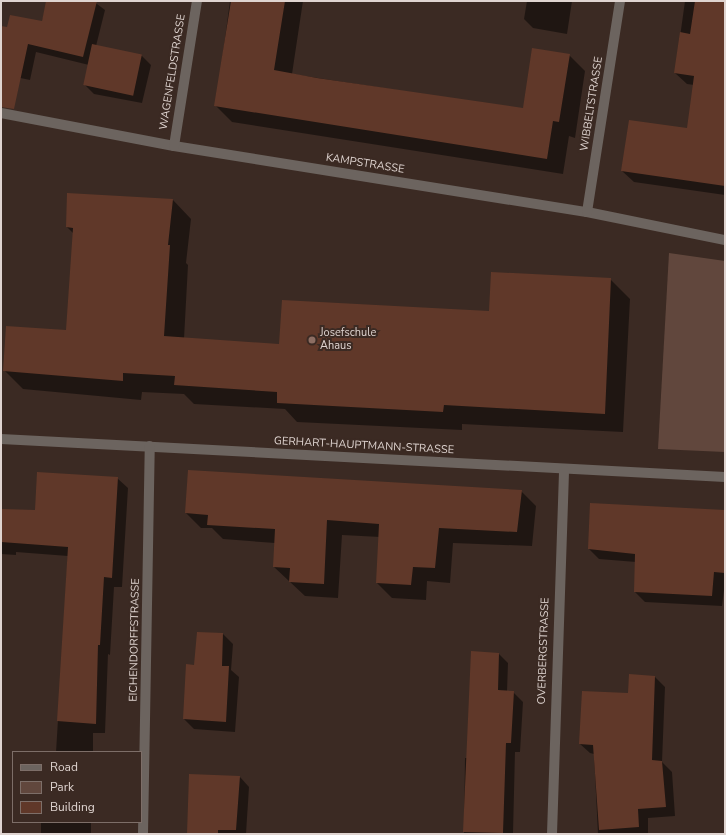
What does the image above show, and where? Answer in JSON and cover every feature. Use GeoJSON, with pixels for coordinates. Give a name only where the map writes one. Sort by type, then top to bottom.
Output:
{"type":"FeatureCollection","features":[{"type":"Feature","properties":{"kind":"street","name":"WAGENFELDSTRASSE"},"geometry":{"type":"LineString","coordinates":[[174,146],[197,1]]}},
{"type":"Feature","properties":{"kind":"street","name":"WIBBELTSTRASSE"},"geometry":{"type":"LineString","coordinates":[[587,212],[620,1]]}},
{"type":"Feature","properties":{"kind":"street","name":"KAMPSTRASSE"},"geometry":{"type":"LineString","coordinates":[[1,113],[174,146],[587,212],[725,240]]}},
{"type":"Feature","properties":{"kind":"street","name":"GERHART-HAUPTMANN-STRASSE"},"geometry":{"type":"LineString","coordinates":[[1,439],[150,446],[564,470],[725,477]]}},
{"type":"Feature","properties":{"kind":"street","name":"EICHENDORFFSTRASSE"},"geometry":{"type":"LineString","coordinates":[[143,834],[150,446]]}},
{"type":"Feature","properties":{"kind":"street","name":"OVERBERGSTRASSE"},"geometry":{"type":"LineString","coordinates":[[552,834],[564,470]]}},
{"type":"Feature","properties":{"kind":"green space"},"geometry":{"type":"Polygon","coordinates":[[[669,253],[725,261],[725,452],[658,449],[669,253]]]}},
{"type":"Feature","properties":{"kind":"building"},"geometry":{"type":"Polygon","coordinates":[[[46,1],[97,1],[83,57],[28,44],[14,109],[1,107],[1,26],[7,27],[10,15],[42,21],[46,1]]]}},
{"type":"Feature","properties":{"kind":"building"},"geometry":{"type":"Polygon","coordinates":[[[231,1],[285,1],[274,70],[317,78],[523,108],[532,48],[570,54],[559,122],[553,121],[547,159],[214,106],[231,1]]]}},
{"type":"Feature","properties":{"kind":"building"},"geometry":{"type":"Polygon","coordinates":[[[695,1],[725,1],[725,186],[621,171],[629,120],[687,128],[694,76],[674,73],[680,32],[690,34],[695,1]]]}},
{"type":"Feature","properties":{"kind":"building"},"geometry":{"type":"Polygon","coordinates":[[[92,44],[142,55],[133,96],[83,85],[92,44]]]}},
{"type":"Feature","properties":{"kind":"building"},"geometry":{"type":"Polygon","coordinates":[[[67,193],[173,199],[168,245],[170,245],[164,336],[279,344],[282,300],[489,311],[491,272],[611,278],[605,414],[444,405],[443,412],[277,403],[277,392],[174,385],[175,376],[123,373],[123,381],[3,371],[6,326],[66,330],[73,228],[66,227],[67,193]]]}},
{"type":"Feature","properties":{"kind":"building"},"geometry":{"type":"Polygon","coordinates":[[[188,470],[522,490],[517,532],[439,528],[435,568],[413,567],[411,585],[376,583],[379,524],[327,520],[324,584],[289,582],[290,568],[273,567],[275,529],[207,525],[208,515],[185,513],[188,470]]]}},
{"type":"Feature","properties":{"kind":"building"},"geometry":{"type":"Polygon","coordinates":[[[37,472],[118,477],[112,578],[104,577],[100,645],[98,645],[96,724],[57,721],[68,547],[1,542],[1,509],[35,510],[37,472]]]}},
{"type":"Feature","properties":{"kind":"building"},"geometry":{"type":"Polygon","coordinates":[[[590,503],[725,510],[725,573],[714,572],[712,596],[634,592],[635,554],[588,549],[590,503]]]}},
{"type":"Feature","properties":{"kind":"building"},"geometry":{"type":"Polygon","coordinates":[[[197,632],[223,633],[222,666],[229,666],[226,722],[183,719],[186,664],[194,665],[197,632]]]}},
{"type":"Feature","properties":{"kind":"building"},"geometry":{"type":"Polygon","coordinates":[[[471,651],[499,653],[498,690],[514,691],[511,743],[506,743],[503,833],[463,832],[471,651]]]}},
{"type":"Feature","properties":{"kind":"building"},"geometry":{"type":"Polygon","coordinates":[[[629,674],[655,676],[652,760],[662,761],[666,807],[638,809],[639,827],[599,830],[593,745],[579,744],[582,691],[628,693],[629,674]]]}},
{"type":"Feature","properties":{"kind":"building"},"geometry":{"type":"Polygon","coordinates":[[[189,774],[240,776],[236,830],[218,830],[218,834],[187,834],[189,774]]]}},
{"type":"Feature","properties":{"kind":"place","name":"Josefschule Ahaus"},"geometry":{"type":"Point","coordinates":[312,340]}}]}
